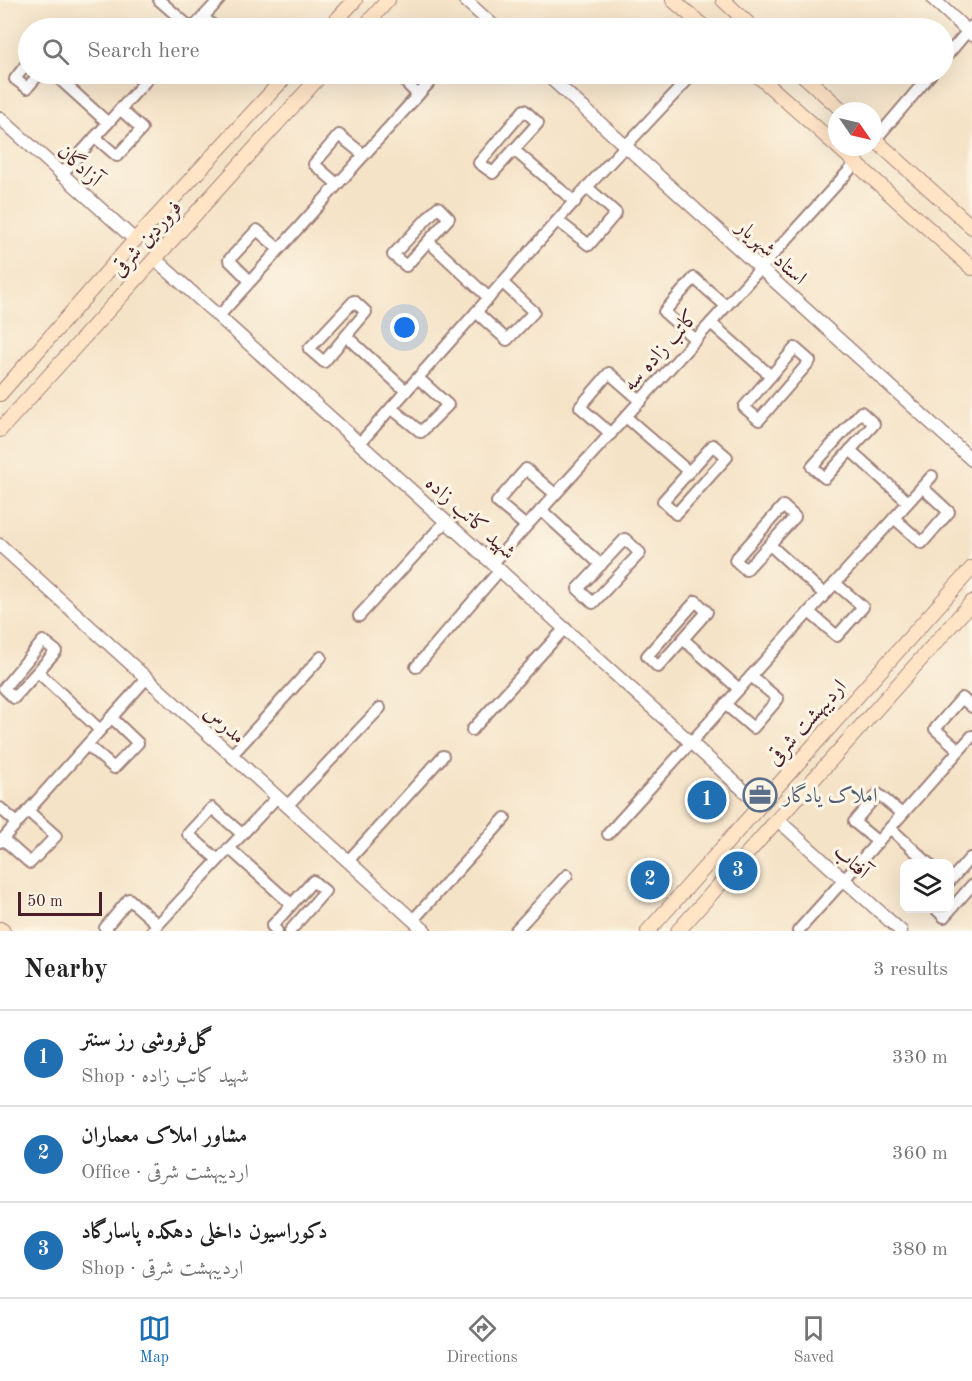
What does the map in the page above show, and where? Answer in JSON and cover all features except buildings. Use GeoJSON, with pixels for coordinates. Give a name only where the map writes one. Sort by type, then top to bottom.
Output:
{"type":"FeatureCollection","features":[{"type":"Feature","properties":{"kind":"main road"},"geometry":{"type":"LineString","coordinates":[[338,18],[355,0]]}},
{"type":"Feature","properties":{"kind":"main road"},"geometry":{"type":"LineString","coordinates":[[372,18],[388,0]]}},
{"type":"Feature","properties":{"kind":"main road"},"geometry":{"type":"LineString","coordinates":[[673,0],[694,18]]}},
{"type":"Feature","properties":{"kind":"main road"},"geometry":{"type":"LineString","coordinates":[[723,0],[742,18]]}},
{"type":"Feature","properties":{"kind":"main road","name":"فروردین شرقی"},"geometry":{"type":"LineString","coordinates":[[0,394],[135,240],[279,84]]}},
{"type":"Feature","properties":{"kind":"main road","name":"فروردین شرقی"},"geometry":{"type":"LineString","coordinates":[[0,430],[313,84]]}},
{"type":"Feature","properties":{"kind":"main road"},"geometry":{"type":"LineString","coordinates":[[767,84],[828,138]]}},
{"type":"Feature","properties":{"kind":"main road"},"geometry":{"type":"LineString","coordinates":[[813,84],[833,102]]}},
{"type":"Feature","properties":{"kind":"main road"},"geometry":{"type":"LineString","coordinates":[[882,146],[972,227]]}},
{"type":"Feature","properties":{"kind":"main road"},"geometry":{"type":"LineString","coordinates":[[848,156],[972,268]]}},
{"type":"Feature","properties":{"kind":"main road","name":"اردیبهشت شرقی"},"geometry":{"type":"LineString","coordinates":[[648,931],[972,568]]}},
{"type":"Feature","properties":{"kind":"main road","name":"اردیبهشت شرقی"},"geometry":{"type":"LineString","coordinates":[[682,926],[972,602]]}},
{"type":"Feature","properties":{"kind":"main road"},"geometry":{"type":"LineString","coordinates":[[669,907],[669,917],[682,926]]}},
{"type":"Feature","properties":{"kind":"street"},"geometry":{"type":"LineString","coordinates":[[159,0],[180,18]]}},
{"type":"Feature","properties":{"kind":"street"},"geometry":{"type":"LineString","coordinates":[[203,17],[219,0]]}},
{"type":"Feature","properties":{"kind":"street"},"geometry":{"type":"LineString","coordinates":[[465,0],[485,18]]}},
{"type":"Feature","properties":{"kind":"street"},"geometry":{"type":"LineString","coordinates":[[934,0],[970,30],[954,48]]}},
{"type":"Feature","properties":{"kind":"street"},"geometry":{"type":"LineString","coordinates":[[65,84],[108,123]]}},
{"type":"Feature","properties":{"kind":"street"},"geometry":{"type":"LineString","coordinates":[[61,174],[143,84]]}},
{"type":"Feature","properties":{"kind":"street"},"geometry":{"type":"LineString","coordinates":[[407,84],[418,95]]}},
{"type":"Feature","properties":{"kind":"street"},"geometry":{"type":"LineString","coordinates":[[219,316],[428,84]]}},
{"type":"Feature","properties":{"kind":"street","name":"استاد شهریار"},"geometry":{"type":"LineString","coordinates":[[557,84],[972,460]]}},
{"type":"Feature","properties":{"kind":"street"},"geometry":{"type":"LineString","coordinates":[[360,444],[587,188],[684,84]]}},
{"type":"Feature","properties":{"kind":"street"},"geometry":{"type":"LineString","coordinates":[[882,130],[922,84]]}},
{"type":"Feature","properties":{"kind":"street"},"geometry":{"type":"LineString","coordinates":[[95,137],[117,156],[142,129],[120,109]]}},
{"type":"Feature","properties":{"kind":"street"},"geometry":{"type":"LineString","coordinates":[[524,110],[538,123],[514,150],[493,173],[479,163],[524,110]]}},
{"type":"Feature","properties":{"kind":"street","name":"آزادگان"},"geometry":{"type":"LineString","coordinates":[[0,118],[135,240]]}},
{"type":"Feature","properties":{"kind":"street"},"geometry":{"type":"LineString","coordinates":[[337,184],[314,164],[339,135],[364,155]]}},
{"type":"Feature","properties":{"kind":"street"},"geometry":{"type":"LineString","coordinates":[[514,150],[575,202]]}},
{"type":"Feature","properties":{"kind":"street","name":"کاتب زاده سه"},"geometry":{"type":"LineString","coordinates":[[416,667],[526,526],[856,164]]}},
{"type":"Feature","properties":{"kind":"street"},"geometry":{"type":"LineString","coordinates":[[558,221],[589,245],[616,213],[587,188]]}},
{"type":"Feature","properties":{"kind":"street"},"geometry":{"type":"LineString","coordinates":[[438,207],[449,218],[429,242],[406,266],[393,255],[438,207]]}},
{"type":"Feature","properties":{"kind":"street"},"geometry":{"type":"LineString","coordinates":[[250,281],[229,260],[257,230],[279,249]]}},
{"type":"Feature","properties":{"kind":"street"},"geometry":{"type":"LineString","coordinates":[[429,242],[489,298]]}},
{"type":"Feature","properties":{"kind":"street","name":"شهید کاتب زاده"},"geometry":{"type":"LineString","coordinates":[[155,259],[760,805]]}},
{"type":"Feature","properties":{"kind":"street"},"geometry":{"type":"LineString","coordinates":[[696,340],[664,312],[694,278],[726,306]]}},
{"type":"Feature","properties":{"kind":"street"},"geometry":{"type":"LineString","coordinates":[[476,312],[507,339],[534,312],[503,283]]}},
{"type":"Feature","properties":{"kind":"street"},"geometry":{"type":"LineString","coordinates":[[354,301],[366,312],[346,336],[324,362],[309,349],[354,301]]}},
{"type":"Feature","properties":{"kind":"street"},"geometry":{"type":"LineString","coordinates":[[711,323],[771,376]]}},
{"type":"Feature","properties":{"kind":"street"},"geometry":{"type":"LineString","coordinates":[[346,336],[406,391]]}},
{"type":"Feature","properties":{"kind":"street"},"geometry":{"type":"LineString","coordinates":[[795,348],[810,361],[759,420],[744,407],[771,376],[795,348]]}},
{"type":"Feature","properties":{"kind":"street"},"geometry":{"type":"LineString","coordinates":[[610,434],[580,407],[609,373],[640,400]]}},
{"type":"Feature","properties":{"kind":"street"},"geometry":{"type":"LineString","coordinates":[[391,408],[421,432],[448,405],[418,378]]}},
{"type":"Feature","properties":{"kind":"street"},"geometry":{"type":"LineString","coordinates":[[861,412],[874,424],[850,450],[825,478],[812,467],[861,412]]}},
{"type":"Feature","properties":{"kind":"street"},"geometry":{"type":"LineString","coordinates":[[626,417],[689,472]]}},
{"type":"Feature","properties":{"kind":"street"},"geometry":{"type":"LineString","coordinates":[[713,445],[727,457],[676,514],[663,501],[689,472],[713,445]]}},
{"type":"Feature","properties":{"kind":"street"},"geometry":{"type":"LineString","coordinates":[[850,450],[909,502]]}},
{"type":"Feature","properties":{"kind":"street"},"geometry":{"type":"LineString","coordinates":[[526,526],[497,502],[526,469],[555,494]]}},
{"type":"Feature","properties":{"kind":"street"},"geometry":{"type":"LineString","coordinates":[[608,834],[932,476]]}},
{"type":"Feature","properties":{"kind":"street"},"geometry":{"type":"LineString","coordinates":[[894,518],[922,543],[949,512],[922,487]]}},
{"type":"Feature","properties":{"kind":"street"},"geometry":{"type":"LineString","coordinates":[[783,506],[795,517],[770,544],[746,570],[735,560],[783,506]]}},
{"type":"Feature","properties":{"kind":"street"},"geometry":{"type":"LineString","coordinates":[[541,510],[601,565]]}},
{"type":"Feature","properties":{"kind":"street"},"geometry":{"type":"LineString","coordinates":[[359,616],[446,521]]}},
{"type":"Feature","properties":{"kind":"street"},"geometry":{"type":"LineString","coordinates":[[625,539],[640,553],[593,603],[578,590],[601,565],[625,539]]}},
{"type":"Feature","properties":{"kind":"street"},"geometry":{"type":"LineString","coordinates":[[770,544],[824,594]]}},
{"type":"Feature","properties":{"kind":"street","name":"مدرس"},"geometry":{"type":"LineString","coordinates":[[2,551],[425,931]]}},
{"type":"Feature","properties":{"kind":"street"},"geometry":{"type":"LineString","coordinates":[[809,612],[837,636],[863,607],[835,583]]}},
{"type":"Feature","properties":{"kind":"street"},"geometry":{"type":"LineString","coordinates":[[696,601],[707,612],[683,639],[658,667],[647,656],[696,601]]}},
{"type":"Feature","properties":{"kind":"street"},"geometry":{"type":"LineString","coordinates":[[472,730],[565,628]]}},
{"type":"Feature","properties":{"kind":"street"},"geometry":{"type":"LineString","coordinates":[[683,639],[739,689]]}},
{"type":"Feature","properties":{"kind":"street"},"geometry":{"type":"LineString","coordinates":[[43,641],[56,651],[38,672],[14,698],[4,688],[43,641]]}},
{"type":"Feature","properties":{"kind":"street"},"geometry":{"type":"LineString","coordinates":[[231,756],[321,657]]}},
{"type":"Feature","properties":{"kind":"street"},"geometry":{"type":"LineString","coordinates":[[38,672],[100,730]]}},
{"type":"Feature","properties":{"kind":"street"},"geometry":{"type":"LineString","coordinates":[[725,704],[753,728],[778,699],[751,676]]}},
{"type":"Feature","properties":{"kind":"street"},"geometry":{"type":"LineString","coordinates":[[28,811],[56,836],[30,863],[1,840],[146,679]]}},
{"type":"Feature","properties":{"kind":"street"},"geometry":{"type":"LineString","coordinates":[[959,750],[935,729],[962,698],[972,706]]}},
{"type":"Feature","properties":{"kind":"street"},"geometry":{"type":"LineString","coordinates":[[287,806],[380,708]]}},
{"type":"Feature","properties":{"kind":"street"},"geometry":{"type":"LineString","coordinates":[[87,745],[114,768],[138,742],[111,717]]}},
{"type":"Feature","properties":{"kind":"street"},"geometry":{"type":"LineString","coordinates":[[798,931],[972,736]]}},
{"type":"Feature","properties":{"kind":"street"},"geometry":{"type":"LineString","coordinates":[[348,861],[443,756]]}},
{"type":"Feature","properties":{"kind":"street"},"geometry":{"type":"LineString","coordinates":[[878,842],[854,822],[879,794],[902,814]]}},
{"type":"Feature","properties":{"kind":"street"},"geometry":{"type":"LineString","coordinates":[[108,931],[105,928],[129,899],[155,928],[277,797]]}},
{"type":"Feature","properties":{"kind":"street"},"geometry":{"type":"LineString","coordinates":[[0,808],[17,823]]}},
{"type":"Feature","properties":{"kind":"street"},"geometry":{"type":"LineString","coordinates":[[218,860],[188,834],[212,808],[242,834]]}},
{"type":"Feature","properties":{"kind":"street"},"geometry":{"type":"LineString","coordinates":[[413,920],[505,818]]}},
{"type":"Feature","properties":{"kind":"street","name":"آفتاب"},"geometry":{"type":"LineString","coordinates":[[778,820],[901,931]]}},
{"type":"Feature","properties":{"kind":"street"},"geometry":{"type":"LineString","coordinates":[[890,828],[924,859]]}},
{"type":"Feature","properties":{"kind":"street"},"geometry":{"type":"LineString","coordinates":[[229,848],[291,904]]}},
{"type":"Feature","properties":{"kind":"street"},"geometry":{"type":"LineString","coordinates":[[954,876],[970,858],[972,859]]}},
{"type":"Feature","properties":{"kind":"street"},"geometry":{"type":"LineString","coordinates":[[515,931],[567,875]]}},
{"type":"Feature","properties":{"kind":"street"},"geometry":{"type":"LineString","coordinates":[[277,931],[272,926],[313,881],[325,891],[290,931]]}},
{"type":"Feature","properties":{"kind":"street"},"geometry":{"type":"LineString","coordinates":[[954,908],[970,893]]}},
{"type":"Feature","properties":{"kind":"place","name":"املاک یادگار"},"geometry":{"type":"Point","coordinates":[760,795]}},
{"type":"Feature","properties":{"kind":"place","name":"گل‌فروشی رز سنتر"},"geometry":{"type":"Point","coordinates":[707,800]}},
{"type":"Feature","properties":{"kind":"place","name":"دکوراسیون داخلی دهکده پاسارگاد"},"geometry":{"type":"Point","coordinates":[738,871]}},
{"type":"Feature","properties":{"kind":"place","name":"مشاور املاک معماران"},"geometry":{"type":"Point","coordinates":[650,880]}}]}
